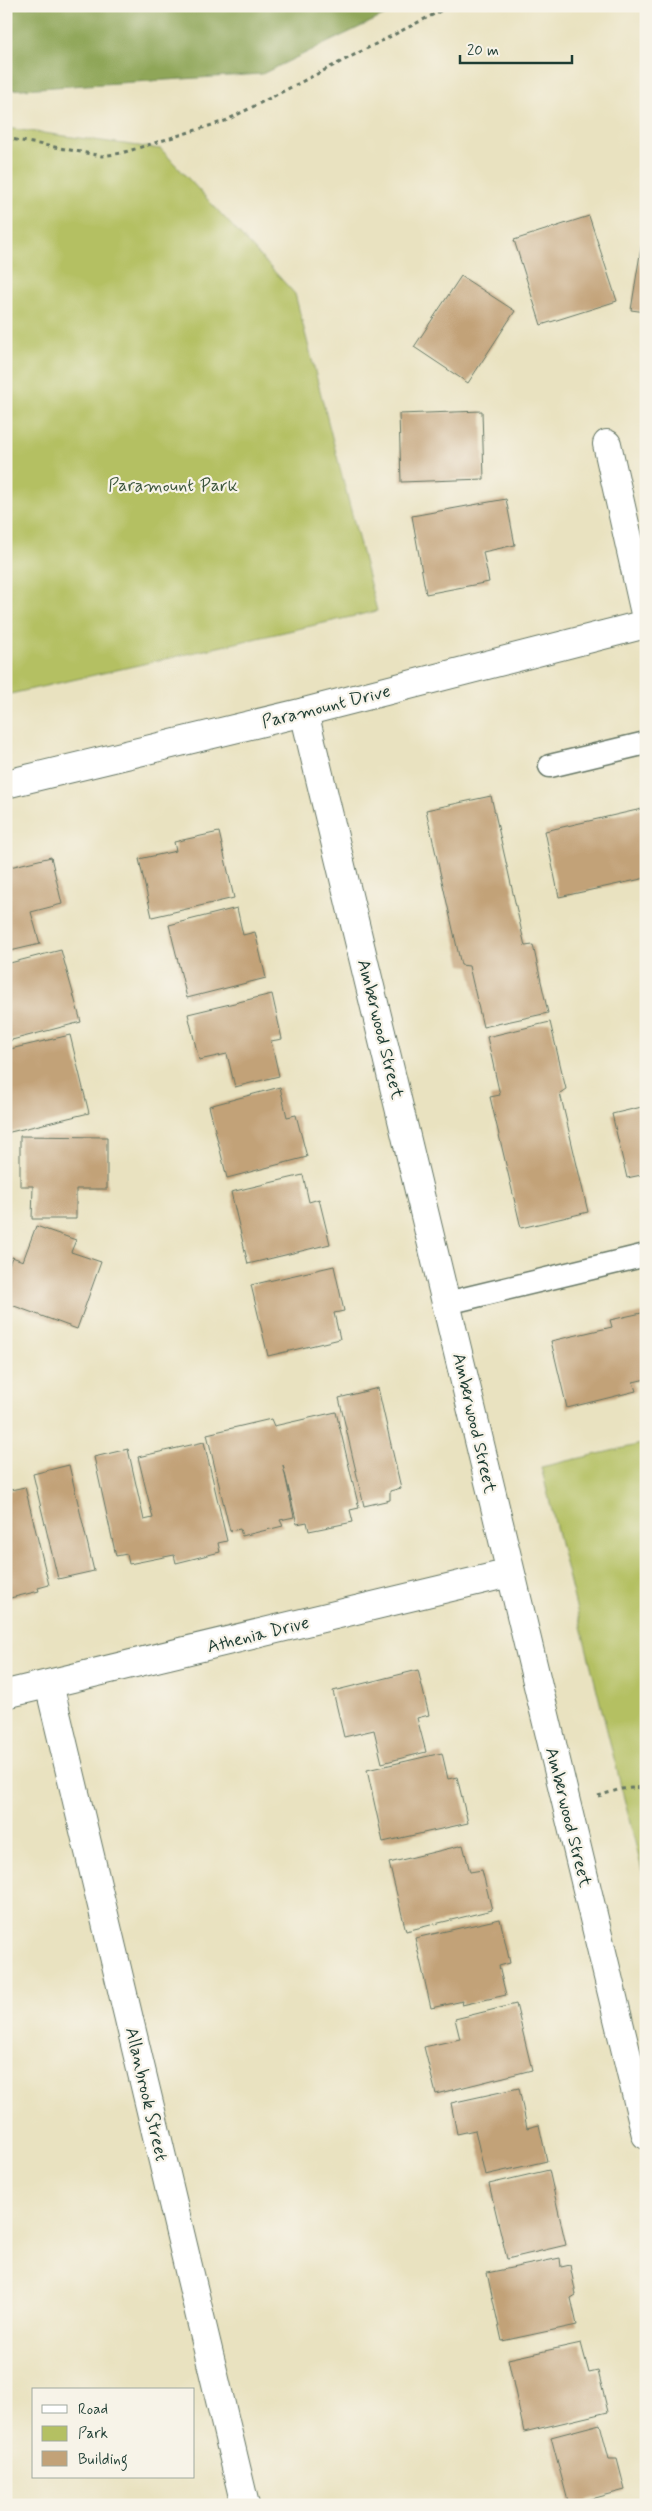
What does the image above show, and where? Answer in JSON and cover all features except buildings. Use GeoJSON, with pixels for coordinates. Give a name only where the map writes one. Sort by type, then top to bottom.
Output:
{"type":"FeatureCollection","features":[{"type":"Feature","properties":{"kind":"street"},"geometry":{"type":"LineString","coordinates":[[606,444],[646,618]]}},
{"type":"Feature","properties":{"kind":"street","name":"Paramount Drive"},"geometry":{"type":"LineString","coordinates":[[6,784],[304,712],[646,624]]}},
{"type":"Feature","properties":{"kind":"street","name":"Amberwood Street"},"geometry":{"type":"LineString","coordinates":[[304,712],[646,2135]]}},
{"type":"Feature","properties":{"kind":"street","name":"Athenia Drive"},"geometry":{"type":"LineString","coordinates":[[6,1694],[510,1573]]}},
{"type":"Feature","properties":{"kind":"street","name":"Allanbrook Street"},"geometry":{"type":"LineString","coordinates":[[49,1684],[245,2505]]}},
{"type":"Feature","properties":{"kind":"lane"},"geometry":{"type":"LineString","coordinates":[[550,766],[646,743]]}},
{"type":"Feature","properties":{"kind":"lane"},"geometry":{"type":"LineString","coordinates":[[447,1303],[646,1255]]}},
{"type":"Feature","properties":{"kind":"path"},"geometry":{"type":"LineString","coordinates":[[6,138],[102,156],[122,154],[225,121],[450,6]]}},
{"type":"Feature","properties":{"kind":"path"},"geometry":{"type":"LineString","coordinates":[[566,1806],[621,1789],[646,1787]]}},
{"type":"Feature","properties":{"kind":"green space"},"geometry":{"type":"Polygon","coordinates":[[[6,6],[404,6],[262,74],[6,90],[6,6]]]}},
{"type":"Feature","properties":{"kind":"green space","name":"Paramount Park"},"geometry":{"type":"Polygon","coordinates":[[[6,128],[161,149],[295,294],[377,611],[6,695],[6,128]]]}},
{"type":"Feature","properties":{"kind":"green space"},"geometry":{"type":"Polygon","coordinates":[[[646,1443],[646,1886],[541,1467],[646,1443]]]}}]}
